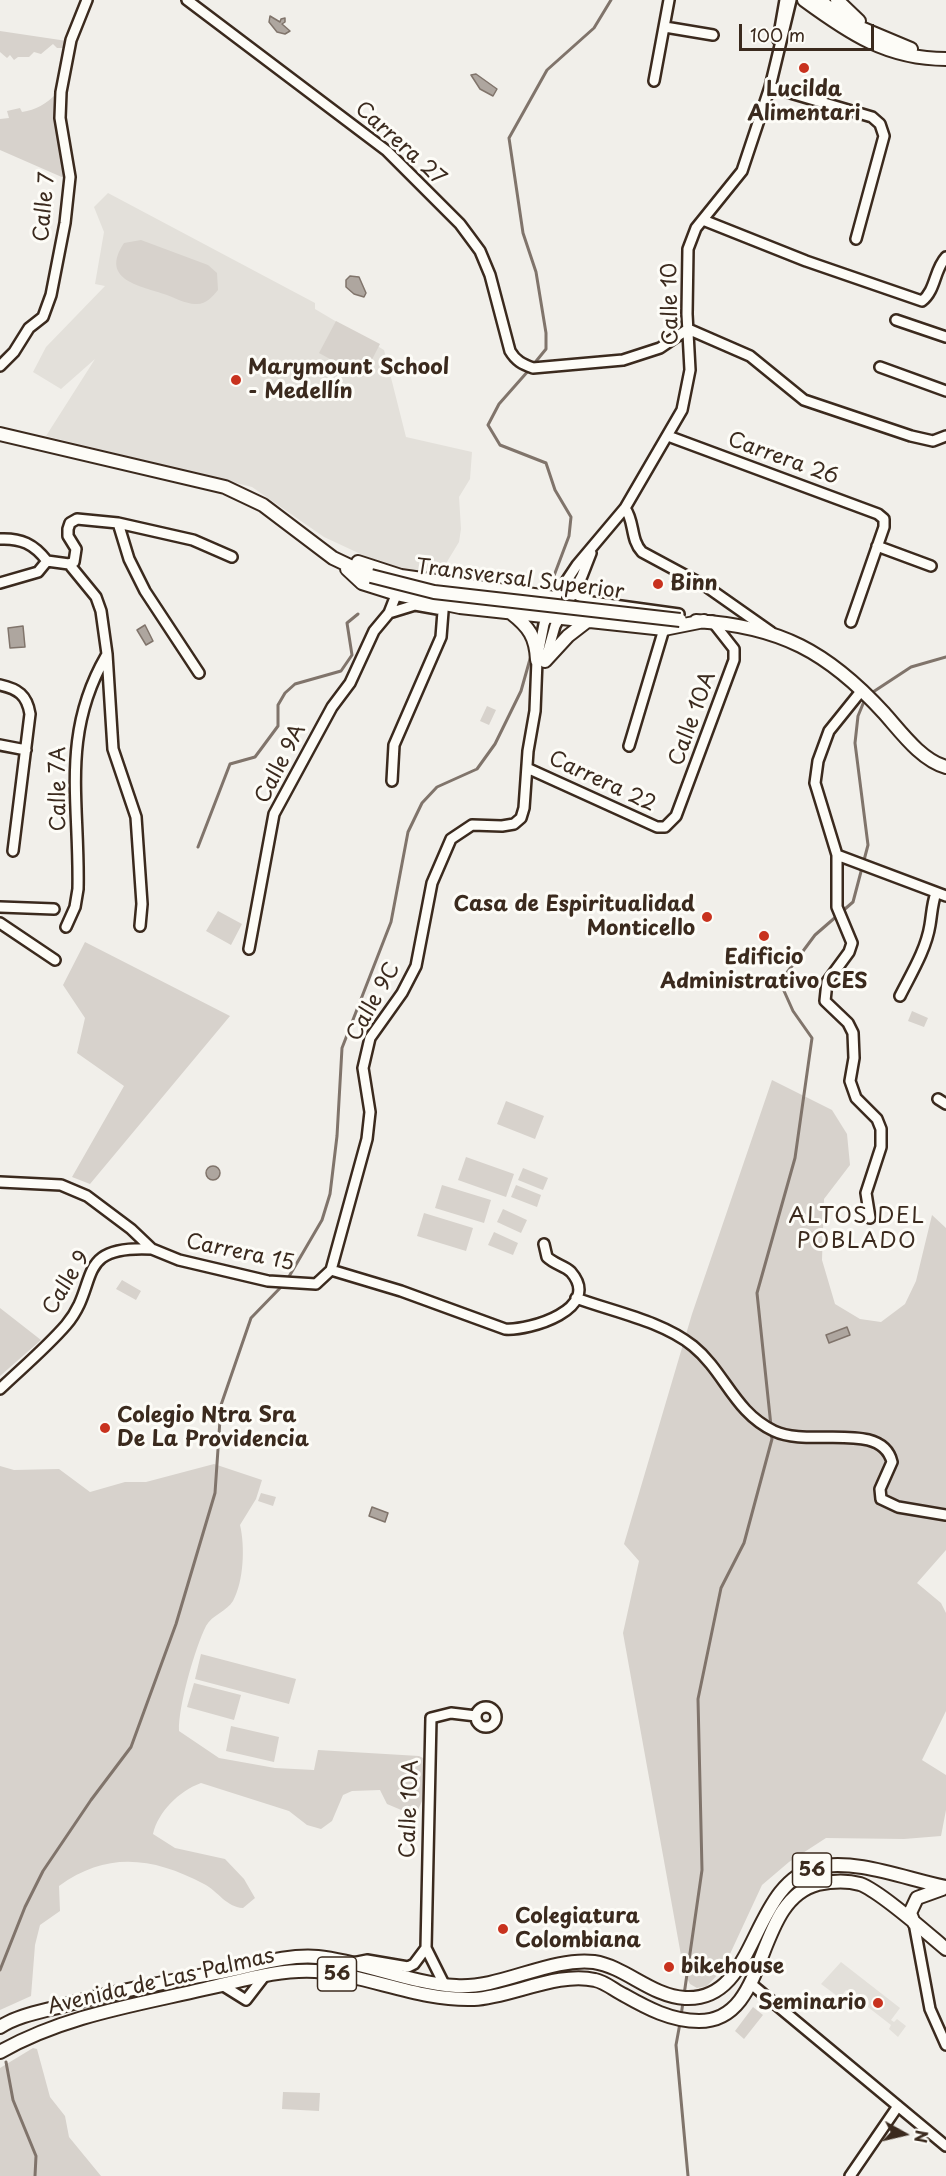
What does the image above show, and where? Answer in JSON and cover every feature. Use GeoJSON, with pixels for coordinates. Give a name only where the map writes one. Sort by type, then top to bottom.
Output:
{"type":"FeatureCollection","features":[{"type":"Feature","properties":{"kind":"main road"},"geometry":{"type":"LineString","coordinates":[[804,0],[853,36],[888,51],[946,59]]}},
{"type":"Feature","properties":{"kind":"main road"},"geometry":{"type":"LineString","coordinates":[[819,0],[849,23],[928,58]]}},
{"type":"Feature","properties":{"kind":"main road"},"geometry":{"type":"LineString","coordinates":[[837,0],[876,36]]}},
{"type":"Feature","properties":{"kind":"main road","name":"Transversal Superior"},"geometry":{"type":"LineString","coordinates":[[0,434],[225,487],[279,515],[333,558],[371,576],[434,592],[679,617],[771,632],[804,646],[867,694],[911,742],[937,764],[946,767]]}},
{"type":"Feature","properties":{"kind":"main road"},"geometry":{"type":"LineString","coordinates":[[333,558],[354,561],[401,576],[446,597],[460,607],[643,626],[662,635],[708,621]]}},
{"type":"Feature","properties":{"kind":"main road"},"geometry":{"type":"LineString","coordinates":[[333,558],[362,583],[397,594],[446,597],[477,588],[555,598]]}},
{"type":"Feature","properties":{"kind":"main road"},"geometry":{"type":"LineString","coordinates":[[510,612],[528,627],[541,660],[590,619]]}},
{"type":"Feature","properties":{"kind":"main road","name":"Avenida de Las Palmas"},"geometry":{"type":"LineString","coordinates":[[0,2027],[25,2016],[146,1985],[305,1957],[351,1963],[444,1984],[472,1985],[583,1962],[606,1966],[670,1996],[694,1998],[705,1995],[733,1976],[761,1921],[783,1888],[818,1867],[859,1867],[946,1888]]}},
{"type":"Feature","properties":{"kind":"main road","name":"Avenida de Las Palmas"},"geometry":{"type":"LineString","coordinates":[[0,2052],[42,2030],[81,2018],[266,1974],[314,1971],[346,1976],[413,1994],[473,1999],[564,1980],[595,1980],[674,2018],[690,2021],[716,2019],[727,2014],[737,2005],[750,1983],[787,1902],[813,1886],[844,1881],[862,1885],[946,1949]]}},
{"type":"Feature","properties":{"kind":"main road"},"geometry":{"type":"LineString","coordinates":[[914,1923],[910,1913],[917,1898],[946,1888]]}},
{"type":"Feature","properties":{"kind":"street","name":"Calle 7"},"geometry":{"type":"LineString","coordinates":[[0,366],[14,352],[29,328],[43,317],[55,274],[68,206],[70,177],[61,126],[61,92],[71,40],[87,0]]}},
{"type":"Feature","properties":{"kind":"street","name":"Carrera 27"},"geometry":{"type":"LineString","coordinates":[[188,0],[381,146],[460,224],[480,251],[490,275],[514,359],[529,367],[623,360],[660,348],[688,329]]}},
{"type":"Feature","properties":{"kind":"street"},"geometry":{"type":"LineString","coordinates":[[654,81],[669,0]]}},
{"type":"Feature","properties":{"kind":"street","name":"Calle 10"},"geometry":{"type":"LineString","coordinates":[[777,54],[784,0]]}},
{"type":"Feature","properties":{"kind":"street","name":"Calle 10"},"geometry":{"type":"LineString","coordinates":[[462,829],[472,825],[514,824],[521,818],[546,616],[577,565],[625,508],[682,410],[688,388],[688,249],[696,228],[742,171],[770,87],[791,0]]}},
{"type":"Feature","properties":{"kind":"street"},"geometry":{"type":"LineString","coordinates":[[665,27],[713,35]]}},
{"type":"Feature","properties":{"kind":"street"},"geometry":{"type":"LineString","coordinates":[[770,87],[872,117],[880,124],[884,136],[855,239]]}},
{"type":"Feature","properties":{"kind":"street"},"geometry":{"type":"LineString","coordinates":[[703,220],[806,261],[922,301],[929,296],[939,265],[946,257]]}},
{"type":"Feature","properties":{"kind":"street"},"geometry":{"type":"LineString","coordinates":[[896,320],[946,337]]}},
{"type":"Feature","properties":{"kind":"street"},"geometry":{"type":"LineString","coordinates":[[688,329],[750,356],[804,400],[911,436],[933,441],[945,437]]}},
{"type":"Feature","properties":{"kind":"street"},"geometry":{"type":"LineString","coordinates":[[880,367],[946,391]]}},
{"type":"Feature","properties":{"kind":"street","name":"Carrera 26"},"geometry":{"type":"LineString","coordinates":[[668,436],[878,514],[884,519],[877,546]]}},
{"type":"Feature","properties":{"kind":"street"},"geometry":{"type":"LineString","coordinates":[[625,508],[630,515],[635,545],[642,552],[707,587],[771,632]]}},
{"type":"Feature","properties":{"kind":"street"},"geometry":{"type":"LineString","coordinates":[[0,538],[17,538],[38,550],[46,561],[69,564],[74,562],[76,555],[76,549],[68,536],[70,523],[88,519],[193,540],[232,557]]}},
{"type":"Feature","properties":{"kind":"street"},"geometry":{"type":"LineString","coordinates":[[118,524],[129,559],[146,591],[199,673]]}},
{"type":"Feature","properties":{"kind":"street"},"geometry":{"type":"LineString","coordinates":[[851,622],[877,546],[931,566]]}},
{"type":"Feature","properties":{"kind":"street","name":"Calle 10"},"geometry":{"type":"LineString","coordinates":[[541,660],[593,548]]}},
{"type":"Feature","properties":{"kind":"street"},"geometry":{"type":"LineString","coordinates":[[0,583],[38,572],[46,561]]}},
{"type":"Feature","properties":{"kind":"street"},"geometry":{"type":"LineString","coordinates":[[69,564],[96,597],[107,654],[113,749],[136,817],[142,904],[140,926]]}},
{"type":"Feature","properties":{"kind":"street","name":"Calle 9A"},"geometry":{"type":"LineString","coordinates":[[249,949],[274,814],[332,707],[350,683],[374,631],[389,613],[401,576]]}},
{"type":"Feature","properties":{"kind":"street"},"geometry":{"type":"LineString","coordinates":[[573,593],[592,602],[679,617]]}},
{"type":"Feature","properties":{"kind":"street"},"geometry":{"type":"LineString","coordinates":[[389,613],[446,597],[441,637],[394,745],[392,781]]}},
{"type":"Feature","properties":{"kind":"street","name":"Calle 10A"},"geometry":{"type":"LineString","coordinates":[[661,828],[676,816],[734,660],[734,649],[708,621]]}},
{"type":"Feature","properties":{"kind":"street"},"geometry":{"type":"LineString","coordinates":[[629,746],[662,635]]}},
{"type":"Feature","properties":{"kind":"street","name":"Calle 7A"},"geometry":{"type":"LineString","coordinates":[[66,927],[75,907],[78,890],[74,778],[77,737],[91,684],[107,654]]}},
{"type":"Feature","properties":{"kind":"street"},"geometry":{"type":"LineString","coordinates":[[0,685],[22,693],[28,704],[26,750],[13,851]]}},
{"type":"Feature","properties":{"kind":"street"},"geometry":{"type":"LineString","coordinates":[[867,694],[829,731],[818,761],[815,783],[837,855],[839,913],[852,943],[849,952],[827,982],[825,1001],[848,1023],[853,1034],[854,1058],[850,1081],[856,1098],[877,1119],[881,1129],[881,1147],[866,1193],[870,1218]]}},
{"type":"Feature","properties":{"kind":"street"},"geometry":{"type":"LineString","coordinates":[[0,745],[26,750]]}},
{"type":"Feature","properties":{"kind":"street","name":"Carrera 22"},"geometry":{"type":"LineString","coordinates":[[527,768],[661,828]]}},
{"type":"Feature","properties":{"kind":"street","name":"Calle 9C"},"geometry":{"type":"LineString","coordinates":[[331,1270],[367,1139],[370,1112],[364,1083],[365,1052],[370,1038],[409,982],[420,950],[429,898],[440,859],[451,839],[462,829]]}},
{"type":"Feature","properties":{"kind":"street"},"geometry":{"type":"LineString","coordinates":[[837,855],[946,896]]}},
{"type":"Feature","properties":{"kind":"street"},"geometry":{"type":"LineString","coordinates":[[900,996],[923,949],[930,925],[930,908],[936,893]]}},
{"type":"Feature","properties":{"kind":"street"},"geometry":{"type":"LineString","coordinates":[[0,907],[54,909]]}},
{"type":"Feature","properties":{"kind":"street"},"geometry":{"type":"LineString","coordinates":[[0,923],[55,960]]}},
{"type":"Feature","properties":{"kind":"street","name":"Carrera 15"},"geometry":{"type":"LineString","coordinates":[[0,1182],[61,1185],[87,1196],[131,1229],[152,1249],[223,1272],[291,1284],[316,1284],[331,1270]]}},
{"type":"Feature","properties":{"kind":"street"},"geometry":{"type":"LineString","coordinates":[[331,1270],[401,1291],[504,1329],[517,1330],[564,1315],[576,1298],[575,1280],[570,1271],[547,1257],[544,1244]]}},
{"type":"Feature","properties":{"kind":"street","name":"Calle 9"},"geometry":{"type":"LineString","coordinates":[[0,1389],[67,1324],[88,1276],[107,1254],[133,1248],[152,1249]]}},
{"type":"Feature","properties":{"kind":"street"},"geometry":{"type":"LineString","coordinates":[[576,1298],[674,1333],[701,1354],[746,1414],[775,1432],[801,1438],[863,1437],[879,1442],[888,1449],[892,1462],[880,1489],[881,1499],[898,1507],[946,1515]]}},
{"type":"Feature","properties":{"kind":"street","name":"Calle 10A"},"geometry":{"type":"LineString","coordinates":[[444,1984],[426,1948],[431,1718],[451,1713],[476,1716]]}},
{"type":"Feature","properties":{"kind":"street"},"geometry":{"type":"LineString","coordinates":[[914,1923],[930,2009],[946,2045]]}},
{"type":"Feature","properties":{"kind":"street"},"geometry":{"type":"LineString","coordinates":[[351,1963],[368,1960],[408,1967],[414,1964],[426,1948]]}},
{"type":"Feature","properties":{"kind":"street"},"geometry":{"type":"LineString","coordinates":[[222,1985],[246,2000],[266,1974]]}},
{"type":"Feature","properties":{"kind":"street"},"geometry":{"type":"LineString","coordinates":[[750,1983],[946,2146]]}},
{"type":"Feature","properties":{"kind":"street"},"geometry":{"type":"LineString","coordinates":[[850,2176],[898,2106]]}},
{"type":"Feature","properties":{"kind":"shaded area"},"geometry":{"type":"Polygon","coordinates":[[[270,16],[280,22],[285,18],[282,24],[290,31],[285,34],[277,32],[269,22],[270,16]]]}},
{"type":"Feature","properties":{"kind":"shaded area"},"geometry":{"type":"Polygon","coordinates":[[[0,31],[67,41],[65,48],[57,48],[53,44],[41,54],[34,52],[29,57],[18,57],[14,60],[10,55],[7,58],[0,52],[0,31]]]}},
{"type":"Feature","properties":{"kind":"shaded area"},"geometry":{"type":"Polygon","coordinates":[[[476,74],[497,89],[493,96],[480,89],[471,75],[476,74]]]}},
{"type":"Feature","properties":{"kind":"shaded area"},"geometry":{"type":"Polygon","coordinates":[[[56,94],[54,113],[64,178],[0,150],[0,119],[9,118],[7,111],[20,108],[22,112],[32,110],[45,104],[56,94]]]}},
{"type":"Feature","properties":{"kind":"shaded area","name":"Marymount School - Medellín"},"geometry":{"type":"Polygon","coordinates":[[[108,193],[315,303],[315,309],[384,350],[406,437],[472,452],[470,479],[459,497],[461,529],[459,542],[439,575],[410,573],[367,557],[324,537],[252,487],[46,436],[95,359],[61,389],[33,372],[46,347],[105,286],[95,284],[104,232],[94,207],[108,193]]]}},
{"type":"Feature","properties":{"kind":"shaded area"},"geometry":{"type":"Polygon","coordinates":[[[141,240],[208,265],[217,273],[218,290],[206,302],[191,304],[125,279],[119,273],[116,265],[118,255],[124,243],[141,240]]]}},
{"type":"Feature","properties":{"kind":"shaded area"},"geometry":{"type":"Polygon","coordinates":[[[350,276],[359,277],[366,293],[364,297],[354,294],[346,287],[346,280],[350,276]]]}},
{"type":"Feature","properties":{"kind":"shaded area"},"geometry":{"type":"Polygon","coordinates":[[[336,321],[380,344],[363,377],[319,353],[336,321]]]}},
{"type":"Feature","properties":{"kind":"shaded area"},"geometry":{"type":"Polygon","coordinates":[[[145,625],[153,641],[146,645],[137,630],[145,625]]]}},
{"type":"Feature","properties":{"kind":"shaded area"},"geometry":{"type":"Polygon","coordinates":[[[23,626],[25,647],[10,648],[8,628],[23,626]]]}},
{"type":"Feature","properties":{"kind":"shaded area"},"geometry":{"type":"Polygon","coordinates":[[[487,706],[496,710],[489,725],[480,721],[487,706]]]}},
{"type":"Feature","properties":{"kind":"shaded area"},"geometry":{"type":"Polygon","coordinates":[[[218,911],[242,924],[231,945],[206,931],[218,911]]]}},
{"type":"Feature","properties":{"kind":"shaded area"},"geometry":{"type":"Polygon","coordinates":[[[85,942],[230,1016],[90,1184],[72,1177],[124,1086],[77,1053],[85,1018],[63,985],[85,942]]]}},
{"type":"Feature","properties":{"kind":"shaded area"},"geometry":{"type":"Polygon","coordinates":[[[912,1011],[928,1018],[924,1027],[908,1021],[912,1011]]]}},
{"type":"Feature","properties":{"kind":"shaded area"},"geometry":{"type":"Polygon","coordinates":[[[772,1080],[832,1110],[847,1134],[850,1165],[824,1199],[822,1260],[835,1304],[860,1319],[881,1322],[905,1304],[916,1281],[932,1215],[946,1228],[946,1550],[917,1583],[941,1603],[946,1613],[946,1711],[922,1760],[946,1775],[946,1810],[941,1836],[904,1839],[826,1838],[789,1862],[762,1885],[723,1969],[707,1986],[697,1988],[690,1984],[684,1972],[623,1633],[639,1561],[624,1544],[692,1314],[772,1080]]]}},
{"type":"Feature","properties":{"kind":"shaded area"},"geometry":{"type":"Polygon","coordinates":[[[506,1101],[544,1116],[535,1139],[497,1124],[506,1101]]]}},
{"type":"Feature","properties":{"kind":"shaded area"},"geometry":{"type":"Polygon","coordinates":[[[466,1157],[514,1174],[506,1197],[458,1180],[466,1157]]]}},
{"type":"Feature","properties":{"kind":"shaded area"},"geometry":{"type":"Polygon","coordinates":[[[210,1166],[216,1166],[220,1173],[216,1180],[210,1180],[206,1176],[206,1170],[210,1166]]]}},
{"type":"Feature","properties":{"kind":"shaded area"},"geometry":{"type":"Polygon","coordinates":[[[523,1168],[548,1178],[543,1190],[518,1180],[523,1168]]]}},
{"type":"Feature","properties":{"kind":"shaded area"},"geometry":{"type":"Polygon","coordinates":[[[442,1185],[491,1200],[484,1223],[435,1208],[442,1185]]]}},
{"type":"Feature","properties":{"kind":"shaded area"},"geometry":{"type":"Polygon","coordinates":[[[516,1185],[541,1195],[537,1207],[511,1197],[516,1185]]]}},
{"type":"Feature","properties":{"kind":"shaded area"},"geometry":{"type":"Polygon","coordinates":[[[503,1209],[527,1220],[521,1233],[497,1222],[503,1209]]]}},
{"type":"Feature","properties":{"kind":"shaded area"},"geometry":{"type":"Polygon","coordinates":[[[424,1213],[473,1228],[466,1251],[417,1236],[424,1213]]]}},
{"type":"Feature","properties":{"kind":"shaded area"},"geometry":{"type":"Polygon","coordinates":[[[494,1232],[518,1243],[513,1255],[488,1245],[494,1232]]]}},
{"type":"Feature","properties":{"kind":"shaded area"},"geometry":{"type":"Polygon","coordinates":[[[122,1280],[141,1291],[136,1300],[116,1289],[122,1280]]]}},
{"type":"Feature","properties":{"kind":"shaded area"},"geometry":{"type":"Polygon","coordinates":[[[0,1308],[41,1340],[0,1376],[0,1308]]]}},
{"type":"Feature","properties":{"kind":"shaded area"},"geometry":{"type":"Polygon","coordinates":[[[847,1327],[850,1335],[829,1343],[826,1335],[847,1327]]]}},
{"type":"Feature","properties":{"kind":"shaded area"},"geometry":{"type":"Polygon","coordinates":[[[214,1464],[262,1480],[256,1499],[240,1525],[243,1543],[237,1593],[233,1601],[206,1626],[184,1693],[179,1731],[219,1758],[275,1768],[314,1770],[318,1750],[419,1756],[425,1759],[423,1799],[417,1812],[406,1812],[387,1804],[380,1790],[352,1791],[343,1795],[332,1821],[321,1829],[307,1825],[289,1811],[201,1783],[185,1791],[171,1803],[160,1818],[153,1834],[175,1848],[225,1859],[244,1879],[255,1898],[243,1908],[237,1907],[204,1884],[167,1868],[148,1864],[130,1862],[95,1867],[59,1886],[60,1911],[40,1925],[35,1945],[31,1996],[0,2010],[0,1466],[14,1470],[59,1469],[90,1492],[125,1482],[146,1482],[214,1464]]]}},
{"type":"Feature","properties":{"kind":"shaded area"},"geometry":{"type":"Polygon","coordinates":[[[261,1493],[276,1497],[273,1506],[258,1501],[261,1493]]]}},
{"type":"Feature","properties":{"kind":"shaded area"},"geometry":{"type":"Polygon","coordinates":[[[372,1507],[388,1513],[385,1522],[369,1516],[372,1507]]]}},
{"type":"Feature","properties":{"kind":"shaded area"},"geometry":{"type":"Polygon","coordinates":[[[201,1654],[296,1679],[289,1704],[195,1679],[201,1654]]]}},
{"type":"Feature","properties":{"kind":"shaded area"},"geometry":{"type":"Polygon","coordinates":[[[194,1683],[241,1695],[234,1720],[187,1707],[194,1683]]]}},
{"type":"Feature","properties":{"kind":"shaded area"},"geometry":{"type":"Polygon","coordinates":[[[231,1726],[279,1737],[274,1762],[226,1751],[231,1726]]]}},
{"type":"Feature","properties":{"kind":"shaded area","name":"Seminario"},"geometry":{"type":"Polygon","coordinates":[[[841,1962],[900,2008],[891,2020],[894,2022],[897,2019],[906,2026],[898,2037],[889,2029],[891,2025],[846,1990],[840,1998],[821,1984],[841,1962]]]}},
{"type":"Feature","properties":{"kind":"shaded area"},"geometry":{"type":"Polygon","coordinates":[[[753,2007],[763,2015],[744,2039],[735,2031],[753,2007]]]}},
{"type":"Feature","properties":{"kind":"shaded area"},"geometry":{"type":"Polygon","coordinates":[[[33,2048],[37,2049],[50,2097],[65,2116],[69,2137],[101,2176],[0,2176],[0,2068],[33,2048]]]}},
{"type":"Feature","properties":{"kind":"shaded area"},"geometry":{"type":"Polygon","coordinates":[[[283,2092],[320,2093],[319,2111],[282,2109],[283,2092]]]}},
{"type":"Feature","properties":{"kind":"waterway"},"geometry":{"type":"LineString","coordinates":[[533,365],[546,349],[546,333],[536,272],[523,233],[509,138],[547,70],[594,28],[611,0]]}},
{"type":"Feature","properties":{"kind":"waterway"},"geometry":{"type":"LineString","coordinates":[[529,370],[499,404],[488,425],[500,445],[546,463],[555,490],[571,517],[569,536],[552,581]]}},
{"type":"Feature","properties":{"kind":"waterway"},"geometry":{"type":"LineString","coordinates":[[198,847],[230,764],[255,757],[278,726],[278,705],[285,693],[295,684],[341,671],[352,655],[347,623],[358,614]]}},
{"type":"Feature","properties":{"kind":"waterway"},"geometry":{"type":"LineString","coordinates":[[287,1280],[322,1220],[330,1194],[337,1136],[342,1048],[391,922],[408,832],[422,803],[437,787],[477,769],[495,744],[521,691],[532,652]]}},
{"type":"Feature","properties":{"kind":"waterway"},"geometry":{"type":"LineString","coordinates":[[873,692],[911,667],[946,657]]}},
{"type":"Feature","properties":{"kind":"waterway"},"geometry":{"type":"LineString","coordinates":[[771,1426],[757,1293],[795,1158],[812,1038],[793,1011],[780,982],[815,935],[853,902],[868,845],[855,743],[858,716],[865,699]]}},
{"type":"Feature","properties":{"kind":"waterway"},"geometry":{"type":"LineString","coordinates":[[0,1970],[25,1907],[43,1871],[91,1800],[131,1747],[176,1624],[215,1493],[221,1405],[251,1318],[283,1285]]}},
{"type":"Feature","properties":{"kind":"waterway"},"geometry":{"type":"LineString","coordinates":[[684,1995],[702,1870],[698,1699],[721,1588],[744,1543],[772,1439],[771,1433]]}},
{"type":"Feature","properties":{"kind":"waterway"},"geometry":{"type":"LineString","coordinates":[[681,2016],[683,2002]]}},
{"type":"Feature","properties":{"kind":"waterway"},"geometry":{"type":"LineString","coordinates":[[680,2023],[676,2045],[688,2176]]}},
{"type":"Feature","properties":{"kind":"waterway"},"geometry":{"type":"LineString","coordinates":[[6,2062],[13,2100],[36,2156],[35,2176]]}},
{"type":"Feature","properties":{"kind":"place","name":"Lucilda Alimentari"},"geometry":{"type":"Point","coordinates":[804,68]}},
{"type":"Feature","properties":{"kind":"place","name":"Marymount School - Medellín"},"geometry":{"type":"Point","coordinates":[236,380]}},
{"type":"Feature","properties":{"kind":"place","name":"Binn"},"geometry":{"type":"Point","coordinates":[658,584]}},
{"type":"Feature","properties":{"kind":"place","name":"Casa de Espiritualidad Monticello"},"geometry":{"type":"Point","coordinates":[707,917]}},
{"type":"Feature","properties":{"kind":"place","name":"Edificio Administrativo CES"},"geometry":{"type":"Point","coordinates":[764,936]}},
{"type":"Feature","properties":{"kind":"place","name":"Colegio Ntra Sra De La Providencia"},"geometry":{"type":"Point","coordinates":[105,1428]}},
{"type":"Feature","properties":{"kind":"place","name":"Colegiatura Colombiana"},"geometry":{"type":"Point","coordinates":[503,1929]}},
{"type":"Feature","properties":{"kind":"place","name":"bikehouse"},"geometry":{"type":"Point","coordinates":[669,1967]}},
{"type":"Feature","properties":{"kind":"place","name":"Seminario"},"geometry":{"type":"Point","coordinates":[878,2003]}},
{"type":"Feature","properties":{"kind":"district","name":"ALTOS DEL POBLADO"},"geometry":{"type":"Point","coordinates":[857,1230]}}]}
